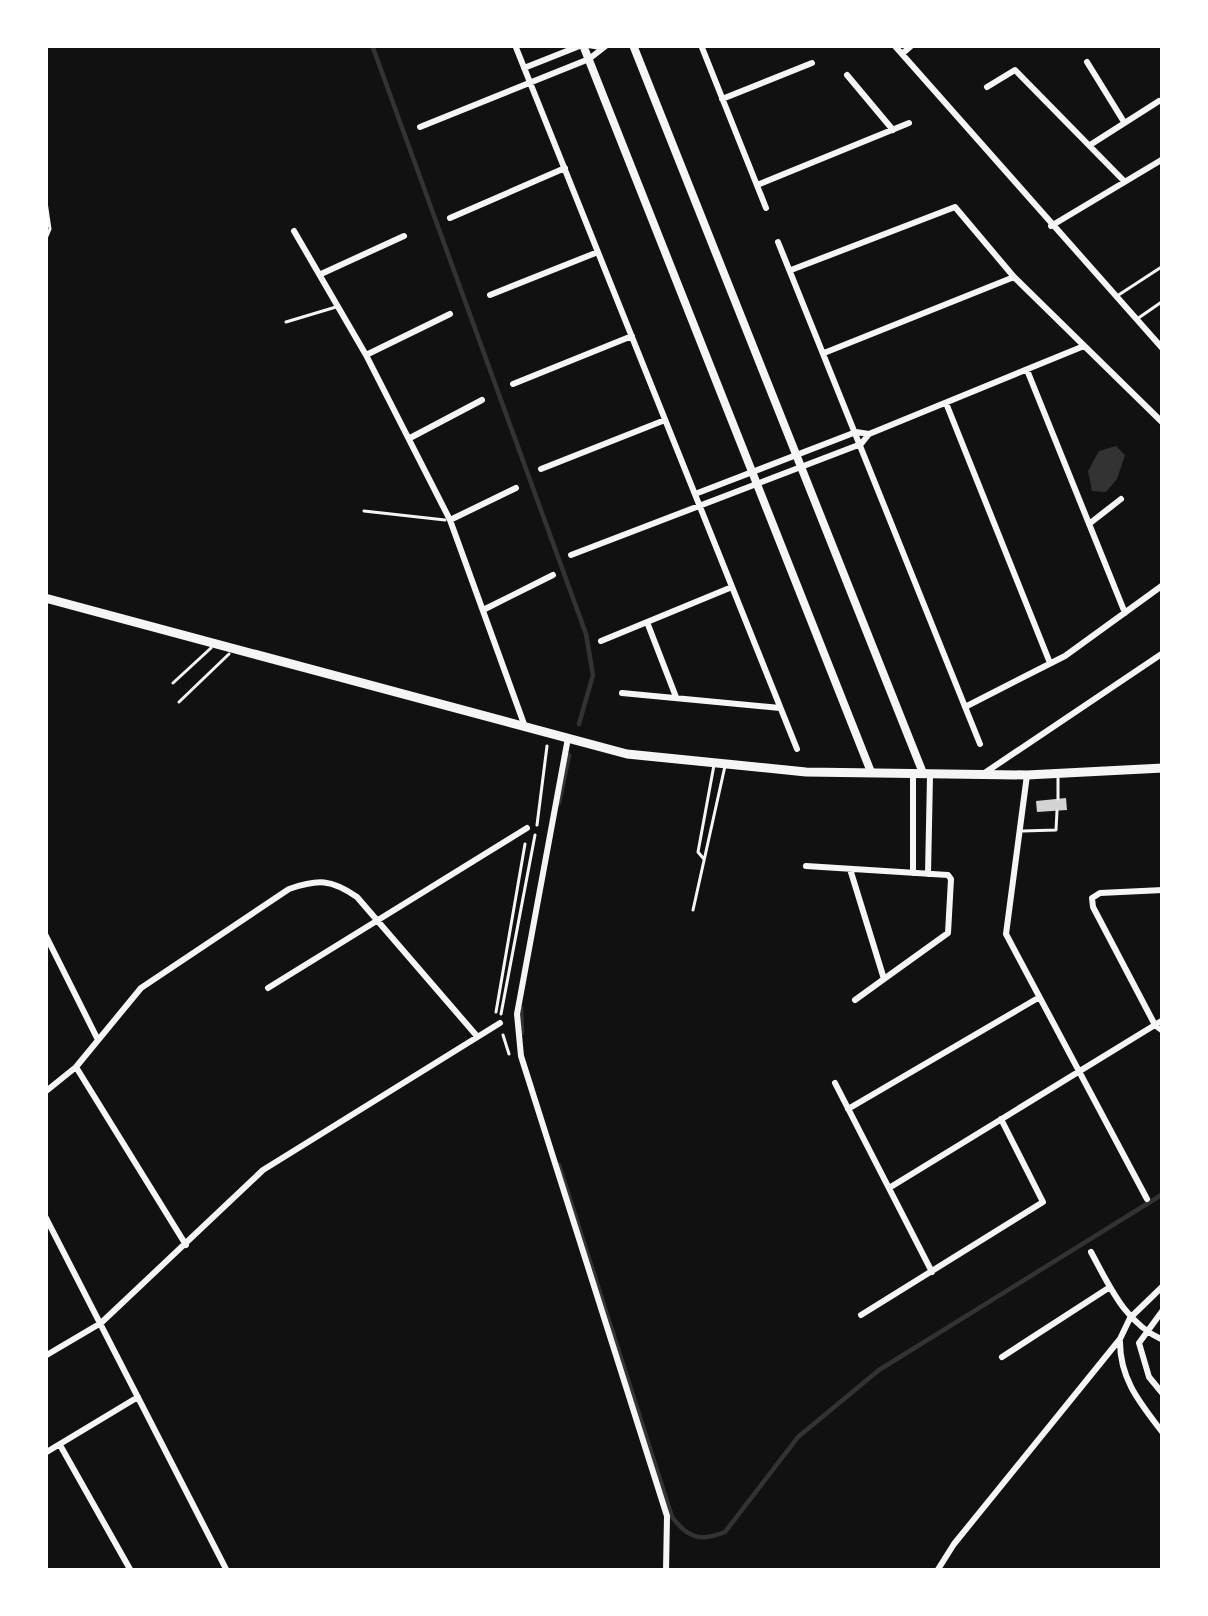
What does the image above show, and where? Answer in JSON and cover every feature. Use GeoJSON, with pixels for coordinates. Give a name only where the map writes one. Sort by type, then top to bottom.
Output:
{"type":"FeatureCollection","features":[{"type":"Feature","properties":{"kind":"main road"},"geometry":{"type":"LineString","coordinates":[[49,602],[218,642],[627,754],[806,772],[1027,775],[1163,768]]}},
{"type":"Feature","properties":{"kind":"street"},"geometry":{"type":"LineString","coordinates":[[515,45],[797,748]]}},
{"type":"Feature","properties":{"kind":"street"},"geometry":{"type":"LineString","coordinates":[[524,68],[584,45],[604,46]]}},
{"type":"Feature","properties":{"kind":"street"},"geometry":{"type":"LineString","coordinates":[[584,45],[871,772]]}},
{"type":"Feature","properties":{"kind":"street"},"geometry":{"type":"LineString","coordinates":[[633,45],[922,773],[928,874]]}},
{"type":"Feature","properties":{"kind":"street"},"geometry":{"type":"LineString","coordinates":[[701,45],[766,208]]}},
{"type":"Feature","properties":{"kind":"street"},"geometry":{"type":"LineString","coordinates":[[895,45],[1163,350]]}},
{"type":"Feature","properties":{"kind":"street"},"geometry":{"type":"LineString","coordinates":[[902,54],[912,45]]}},
{"type":"Feature","properties":{"kind":"street"},"geometry":{"type":"LineString","coordinates":[[420,127],[589,59],[604,46]]}},
{"type":"Feature","properties":{"kind":"street"},"geometry":{"type":"LineString","coordinates":[[1087,62],[1124,122]]}},
{"type":"Feature","properties":{"kind":"street"},"geometry":{"type":"LineString","coordinates":[[722,99],[812,63]]}},
{"type":"Feature","properties":{"kind":"street"},"geometry":{"type":"LineString","coordinates":[[987,87],[1015,70],[1124,182]]}},
{"type":"Feature","properties":{"kind":"street"},"geometry":{"type":"LineString","coordinates":[[847,75],[893,130]]}},
{"type":"Feature","properties":{"kind":"street"},"geometry":{"type":"LineString","coordinates":[[1090,145],[1159,101]]}},
{"type":"Feature","properties":{"kind":"street"},"geometry":{"type":"LineString","coordinates":[[757,185],[908,123]]}},
{"type":"Feature","properties":{"kind":"street"},"geometry":{"type":"LineString","coordinates":[[1051,226],[1163,159]]}},
{"type":"Feature","properties":{"kind":"street"},"geometry":{"type":"LineString","coordinates":[[450,218],[565,168]]}},
{"type":"Feature","properties":{"kind":"street"},"geometry":{"type":"LineString","coordinates":[[790,270],[955,207],[1014,277],[1163,423]]}},
{"type":"Feature","properties":{"kind":"street"},"geometry":{"type":"LineString","coordinates":[[294,231],[366,355],[450,520],[524,724]]}},
{"type":"Feature","properties":{"kind":"street"},"geometry":{"type":"LineString","coordinates":[[321,274],[404,236]]}},
{"type":"Feature","properties":{"kind":"street"},"geometry":{"type":"LineString","coordinates":[[778,242],[980,744]]}},
{"type":"Feature","properties":{"kind":"street"},"geometry":{"type":"LineString","coordinates":[[490,296],[598,252]]}},
{"type":"Feature","properties":{"kind":"street"},"geometry":{"type":"LineString","coordinates":[[824,352],[1014,277]]}},
{"type":"Feature","properties":{"kind":"street"},"geometry":{"type":"LineString","coordinates":[[366,355],[449,314]]}},
{"type":"Feature","properties":{"kind":"street"},"geometry":{"type":"LineString","coordinates":[[513,384],[632,336]]}},
{"type":"Feature","properties":{"kind":"street"},"geometry":{"type":"LineString","coordinates":[[571,555],[861,444],[869,434],[1084,346]]}},
{"type":"Feature","properties":{"kind":"street"},"geometry":{"type":"LineString","coordinates":[[1027,370],[1125,613]]}},
{"type":"Feature","properties":{"kind":"street"},"geometry":{"type":"LineString","coordinates":[[410,438],[482,400]]}},
{"type":"Feature","properties":{"kind":"street"},"geometry":{"type":"LineString","coordinates":[[946,403],[1050,663]]}},
{"type":"Feature","properties":{"kind":"street"},"geometry":{"type":"LineString","coordinates":[[541,469],[665,420]]}},
{"type":"Feature","properties":{"kind":"street"},"geometry":{"type":"LineString","coordinates":[[695,494],[856,432],[869,434]]}},
{"type":"Feature","properties":{"kind":"street"},"geometry":{"type":"LineString","coordinates":[[450,520],[516,488]]}},
{"type":"Feature","properties":{"kind":"street"},"geometry":{"type":"LineString","coordinates":[[1089,524],[1121,499]]}},
{"type":"Feature","properties":{"kind":"street"},"geometry":{"type":"LineString","coordinates":[[485,609],[554,575]]}},
{"type":"Feature","properties":{"kind":"street"},"geometry":{"type":"LineString","coordinates":[[965,707],[1050,663],[1163,585]]}},
{"type":"Feature","properties":{"kind":"street"},"geometry":{"type":"LineString","coordinates":[[602,640],[732,587]]}},
{"type":"Feature","properties":{"kind":"street"},"geometry":{"type":"LineString","coordinates":[[647,622],[677,698]]}},
{"type":"Feature","properties":{"kind":"street"},"geometry":{"type":"LineString","coordinates":[[982,774],[1163,653]]}},
{"type":"Feature","properties":{"kind":"street"},"geometry":{"type":"LineString","coordinates":[[622,693],[781,709]]}},
{"type":"Feature","properties":{"kind":"street"},"geometry":{"type":"LineString","coordinates":[[568,738],[518,1014],[521,1056],[668,1516],[666,1571]]}},
{"type":"Feature","properties":{"kind":"street"},"geometry":{"type":"LineString","coordinates":[[913,873],[922,773]]}},
{"type":"Feature","properties":{"kind":"street"},"geometry":{"type":"LineString","coordinates":[[1027,775],[1006,934],[1147,1199]]}},
{"type":"Feature","properties":{"kind":"street"},"geometry":{"type":"LineString","coordinates":[[268,988],[527,828]]}},
{"type":"Feature","properties":{"kind":"street"},"geometry":{"type":"LineString","coordinates":[[806,866],[948,875],[952,881],[950,928],[855,1000]]}},
{"type":"Feature","properties":{"kind":"street"},"geometry":{"type":"LineString","coordinates":[[850,869],[884,980]]}},
{"type":"Feature","properties":{"kind":"street"},"geometry":{"type":"LineString","coordinates":[[45,1092],[76,1067],[141,988],[289,889],[314,880],[334,881],[357,897],[476,1035]]}},
{"type":"Feature","properties":{"kind":"street"},"geometry":{"type":"LineString","coordinates":[[1163,890],[1100,893],[1092,898],[1163,1031]]}},
{"type":"Feature","properties":{"kind":"street"},"geometry":{"type":"LineString","coordinates":[[45,934],[98,1040]]}},
{"type":"Feature","properties":{"kind":"street"},"geometry":{"type":"LineString","coordinates":[[848,1109],[1038,998]]}},
{"type":"Feature","properties":{"kind":"street"},"geometry":{"type":"LineString","coordinates":[[889,1188],[1159,1022]]}},
{"type":"Feature","properties":{"kind":"street"},"geometry":{"type":"LineString","coordinates":[[45,1356],[101,1323],[263,1170],[500,1024]]}},
{"type":"Feature","properties":{"kind":"street"},"geometry":{"type":"LineString","coordinates":[[76,1067],[186,1245]]}},
{"type":"Feature","properties":{"kind":"street"},"geometry":{"type":"LineString","coordinates":[[835,1083],[932,1272]]}},
{"type":"Feature","properties":{"kind":"street"},"geometry":{"type":"LineString","coordinates":[[861,1315],[1043,1202],[1001,1119]]}},
{"type":"Feature","properties":{"kind":"street"},"geometry":{"type":"LineString","coordinates":[[45,1216],[226,1571]]}},
{"type":"Feature","properties":{"kind":"street"},"geometry":{"type":"LineString","coordinates":[[1091,1252],[1130,1318],[1163,1340]]}},
{"type":"Feature","properties":{"kind":"street"},"geometry":{"type":"LineString","coordinates":[[1002,1357],[1110,1286]]}},
{"type":"Feature","properties":{"kind":"street"},"geometry":{"type":"LineString","coordinates":[[937,1571],[1120,1339],[1130,1318],[1163,1286]]}},
{"type":"Feature","properties":{"kind":"street"},"geometry":{"type":"LineString","coordinates":[[1163,1310],[1139,1343],[1143,1364],[1163,1394]]}},
{"type":"Feature","properties":{"kind":"street"},"geometry":{"type":"LineString","coordinates":[[1120,1339],[1120,1363],[1131,1388],[1163,1433]]}},
{"type":"Feature","properties":{"kind":"street"},"geometry":{"type":"LineString","coordinates":[[45,1454],[138,1397]]}},
{"type":"Feature","properties":{"kind":"street"},"geometry":{"type":"LineString","coordinates":[[60,1444],[131,1571]]}},
{"type":"Feature","properties":{"kind":"lane"},"geometry":{"type":"LineString","coordinates":[[45,195],[50,229],[45,241]]}},
{"type":"Feature","properties":{"kind":"lane"},"geometry":{"type":"LineString","coordinates":[[1115,297],[1163,266]]}},
{"type":"Feature","properties":{"kind":"lane"},"geometry":{"type":"LineString","coordinates":[[1136,320],[1163,302]]}},
{"type":"Feature","properties":{"kind":"lane"},"geometry":{"type":"LineString","coordinates":[[286,322],[338,306]]}},
{"type":"Feature","properties":{"kind":"lane"},"geometry":{"type":"LineString","coordinates":[[364,512],[450,520]]}},
{"type":"Feature","properties":{"kind":"lane"},"geometry":{"type":"LineString","coordinates":[[173,683],[218,642]]}},
{"type":"Feature","properties":{"kind":"lane"},"geometry":{"type":"LineString","coordinates":[[178,702],[236,647]]}},
{"type":"Feature","properties":{"kind":"lane"},"geometry":{"type":"LineString","coordinates":[[705,859],[698,852],[720,765]]}},
{"type":"Feature","properties":{"kind":"lane"},"geometry":{"type":"LineString","coordinates":[[693,910],[720,765]]}},
{"type":"Feature","properties":{"kind":"lane"},"geometry":{"type":"LineString","coordinates":[[1058,774],[1058,799]]}},
{"type":"Feature","properties":{"kind":"lane"},"geometry":{"type":"LineString","coordinates":[[1020,830],[1055,830],[1058,811]]}},
{"type":"Feature","properties":{"kind":"lane"},"geometry":{"type":"LineString","coordinates":[[703,821],[712,824]]}},
{"type":"Feature","properties":{"kind":"path"},"geometry":{"type":"LineString","coordinates":[[500,1024],[538,817],[548,732]]}},
{"type":"Feature","properties":{"kind":"path"},"geometry":{"type":"LineString","coordinates":[[514,1069],[495,1007],[527,828],[538,817]]}},
{"type":"Feature","properties":{"kind":"shaded area"},"geometry":{"type":"Polygon","coordinates":[[[1116,446],[1125,455],[1117,479],[1106,492],[1092,491],[1088,471],[1099,451],[1116,446]]]}},
{"type":"Feature","properties":{"kind":"building"},"geometry":{"type":"Polygon","coordinates":[[[1066,798],[1067,810],[1037,812],[1036,801],[1066,798]]]}},
{"type":"Feature","properties":{"kind":"waterway"},"geometry":{"type":"LineString","coordinates":[[372,45],[586,634],[593,675],[579,724]]}},
{"type":"Feature","properties":{"kind":"waterway"},"geometry":{"type":"LineString","coordinates":[[559,803],[569,755]]}},
{"type":"Feature","properties":{"kind":"waterway"},"geometry":{"type":"LineString","coordinates":[[521,1008],[522,1033]]}},
{"type":"Feature","properties":{"kind":"waterway"},"geometry":{"type":"LineString","coordinates":[[559,1165],[672,1517],[689,1534],[701,1537],[725,1532],[798,1437],[879,1370],[1163,1194]]}}]}
